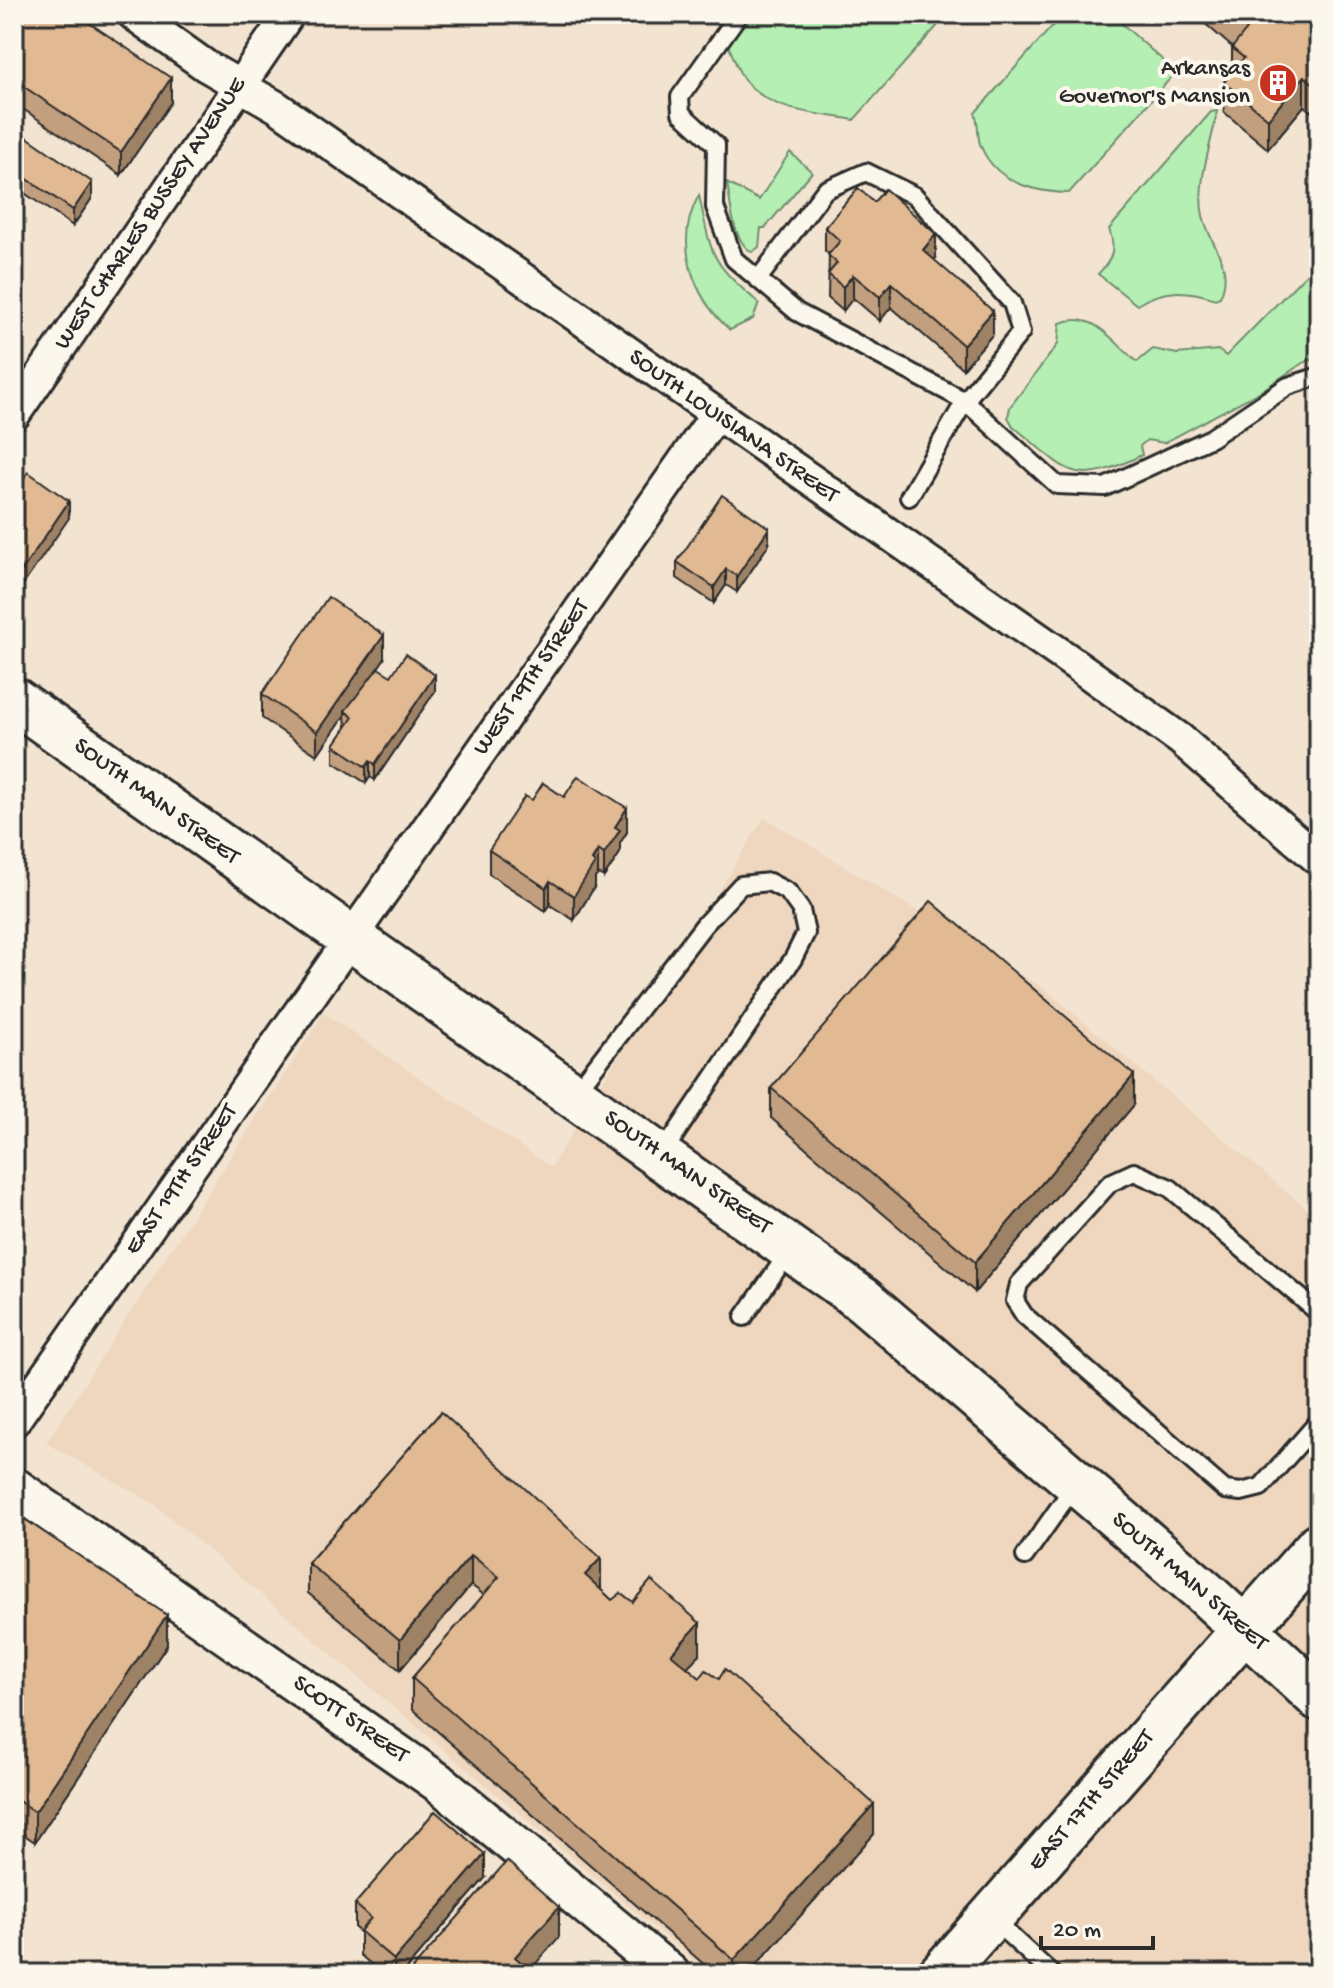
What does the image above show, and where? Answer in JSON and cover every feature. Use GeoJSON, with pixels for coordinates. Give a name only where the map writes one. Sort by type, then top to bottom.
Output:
{"type":"FeatureCollection","features":[{"type":"Feature","properties":{"kind":"main road","name":"SOUTH MAIN STREET"},"geometry":{"type":"LineString","coordinates":[[14,700],[349,939],[662,1154],[863,1300],[1319,1698]]}},
{"type":"Feature","properties":{"kind":"main road","name":"EAST 17TH STREET"},"geometry":{"type":"LineString","coordinates":[[941,1974],[1319,1545]]}},
{"type":"Feature","properties":{"kind":"street","name":"SOUTH LOUISIANA STREET"},"geometry":{"type":"LineString","coordinates":[[133,14],[277,107],[1180,739],[1319,860]]}},
{"type":"Feature","properties":{"kind":"street","name":"WEST CHARLES BUSSEY AVENUE"},"geometry":{"type":"LineString","coordinates":[[14,415],[289,14]]}},
{"type":"Feature","properties":{"kind":"street","name":"WEST 19TH STREET"},"geometry":{"type":"LineString","coordinates":[[349,939],[715,416]]}},
{"type":"Feature","properties":{"kind":"street","name":"EAST 19TH STREET"},"geometry":{"type":"LineString","coordinates":[[14,1421],[349,939]]}},
{"type":"Feature","properties":{"kind":"street","name":"SCOTT STREET"},"geometry":{"type":"LineString","coordinates":[[14,1487],[442,1785],[670,1974]]}},
{"type":"Feature","properties":{"kind":"lane"},"geometry":{"type":"LineString","coordinates":[[739,14],[680,97],[681,113],[716,145],[715,207],[734,259],[797,312],[965,401],[1057,485],[1105,487],[1211,438],[1288,386],[1319,376]]}},
{"type":"Feature","properties":{"kind":"lane"},"geometry":{"type":"LineString","coordinates":[[759,278],[825,190],[866,172],[915,196],[1012,303],[1021,332],[965,401],[909,497]]}},
{"type":"Feature","properties":{"kind":"lane"},"geometry":{"type":"LineString","coordinates":[[574,1093],[704,925],[741,885],[769,882],[788,892],[801,910],[806,933],[793,959],[662,1154]]}},
{"type":"Feature","properties":{"kind":"lane"},"geometry":{"type":"LineString","coordinates":[[1319,1313],[1170,1188],[1134,1172],[1110,1183],[1019,1284],[1015,1301],[1024,1315],[1225,1490],[1241,1492],[1261,1487],[1319,1421]]}},
{"type":"Feature","properties":{"kind":"lane"},"geometry":{"type":"LineString","coordinates":[[744,1317],[792,1247]]}},
{"type":"Feature","properties":{"kind":"lane"},"geometry":{"type":"LineString","coordinates":[[1025,1556],[1076,1483]]}},
{"type":"Feature","properties":{"kind":"lane"},"geometry":{"type":"LineString","coordinates":[[990,1917],[1052,1974]]}},
{"type":"Feature","properties":{"kind":"shaded area"},"geometry":{"type":"Polygon","coordinates":[[[764,817],[1046,990],[1319,1219],[1319,1974],[713,1974],[692,1960],[153,1503],[46,1443],[324,1013],[551,1167],[764,817]]]}},
{"type":"Feature","properties":{"kind":"green space"},"geometry":{"type":"Polygon","coordinates":[[[748,14],[947,15],[854,120],[782,106],[756,92],[745,81],[726,42],[748,14]]]}},
{"type":"Feature","properties":{"kind":"green space"},"geometry":{"type":"Polygon","coordinates":[[[1063,14],[1111,14],[1176,72],[1069,193],[1029,187],[995,168],[980,144],[975,113],[1063,14]]]}},
{"type":"Feature","properties":{"kind":"green space"},"geometry":{"type":"Polygon","coordinates":[[[1217,111],[1201,197],[1205,222],[1222,263],[1224,285],[1220,297],[1215,299],[1195,293],[1175,292],[1137,305],[1098,274],[1112,253],[1109,229],[1211,112],[1217,111]]]}},
{"type":"Feature","properties":{"kind":"green space"},"geometry":{"type":"Polygon","coordinates":[[[790,152],[812,172],[765,228],[761,228],[759,247],[752,252],[745,247],[736,231],[727,183],[759,200],[790,152]]]}},
{"type":"Feature","properties":{"kind":"green space"},"geometry":{"type":"Polygon","coordinates":[[[699,195],[716,257],[731,278],[759,303],[753,319],[730,330],[705,301],[690,267],[688,231],[699,195]]]}},
{"type":"Feature","properties":{"kind":"green space"},"geometry":{"type":"Polygon","coordinates":[[[1312,268],[1319,275],[1319,357],[1303,363],[1261,391],[1164,443],[1147,440],[1140,446],[1142,455],[1100,471],[1085,473],[1072,470],[1047,455],[1013,426],[1008,417],[1010,407],[1058,344],[1060,323],[1083,321],[1102,329],[1137,362],[1153,349],[1177,354],[1218,350],[1226,356],[1312,268]]]}},
{"type":"Feature","properties":{"kind":"building"},"geometry":{"type":"Polygon","coordinates":[[[14,14],[76,14],[171,78],[121,152],[14,80],[14,14]]]}},
{"type":"Feature","properties":{"kind":"building","name":"Arkansas Governor's Mansion"},"geometry":{"type":"Polygon","coordinates":[[[1229,14],[1319,14],[1319,88],[1304,76],[1268,119],[1224,82],[1244,58],[1232,48],[1247,29],[1229,14]]]}},
{"type":"Feature","properties":{"kind":"building"},"geometry":{"type":"Polygon","coordinates":[[[14,128],[92,182],[73,210],[14,170],[14,128]]]}},
{"type":"Feature","properties":{"kind":"building"},"geometry":{"type":"Polygon","coordinates":[[[858,188],[874,202],[885,189],[936,234],[923,250],[993,311],[963,345],[891,283],[880,297],[853,275],[843,287],[828,274],[837,263],[828,255],[840,241],[825,227],[858,188]]]}},
{"type":"Feature","properties":{"kind":"building"},"geometry":{"type":"Polygon","coordinates":[[[14,281],[22,286],[14,297],[14,281]]]}},
{"type":"Feature","properties":{"kind":"building"},"geometry":{"type":"Polygon","coordinates":[[[28,472],[69,501],[14,582],[14,493],[28,472]]]}},
{"type":"Feature","properties":{"kind":"building"},"geometry":{"type":"Polygon","coordinates":[[[722,495],[769,528],[737,576],[726,569],[714,587],[677,562],[722,495]]]}},
{"type":"Feature","properties":{"kind":"building"},"geometry":{"type":"Polygon","coordinates":[[[328,597],[384,635],[317,732],[262,694],[328,597]]]}},
{"type":"Feature","properties":{"kind":"building"},"geometry":{"type":"Polygon","coordinates":[[[406,654],[435,675],[375,764],[370,761],[366,767],[334,745],[353,717],[345,711],[378,668],[391,676],[406,654]]]}},
{"type":"Feature","properties":{"kind":"building"},"geometry":{"type":"Polygon","coordinates":[[[578,776],[627,808],[615,827],[620,830],[604,854],[598,850],[592,860],[595,863],[574,896],[550,881],[546,888],[489,850],[525,796],[532,800],[543,783],[564,797],[578,776]]]}},
{"type":"Feature","properties":{"kind":"building"},"geometry":{"type":"Polygon","coordinates":[[[931,901],[1134,1075],[975,1262],[771,1088],[931,901]]]}},
{"type":"Feature","properties":{"kind":"building"},"geometry":{"type":"Polygon","coordinates":[[[441,1412],[601,1558],[585,1575],[612,1600],[621,1593],[633,1602],[651,1580],[700,1623],[671,1654],[700,1678],[706,1670],[719,1679],[725,1669],[874,1804],[734,1960],[412,1678],[499,1577],[471,1555],[400,1640],[308,1563],[441,1412]]]}},
{"type":"Feature","properties":{"kind":"building"},"geometry":{"type":"Polygon","coordinates":[[[14,1512],[167,1615],[35,1812],[14,1798],[14,1512]]]}},
{"type":"Feature","properties":{"kind":"building"},"geometry":{"type":"Polygon","coordinates":[[[435,1811],[485,1854],[394,1960],[360,1931],[371,1918],[355,1904],[435,1811]]]}},
{"type":"Feature","properties":{"kind":"building"},"geometry":{"type":"Polygon","coordinates":[[[507,1861],[559,1907],[515,1957],[534,1974],[408,1974],[507,1861]]]}},
{"type":"Feature","properties":{"kind":"place","name":"Arkansas Governor's Mansion"},"geometry":{"type":"Point","coordinates":[1278,83]}}]}
